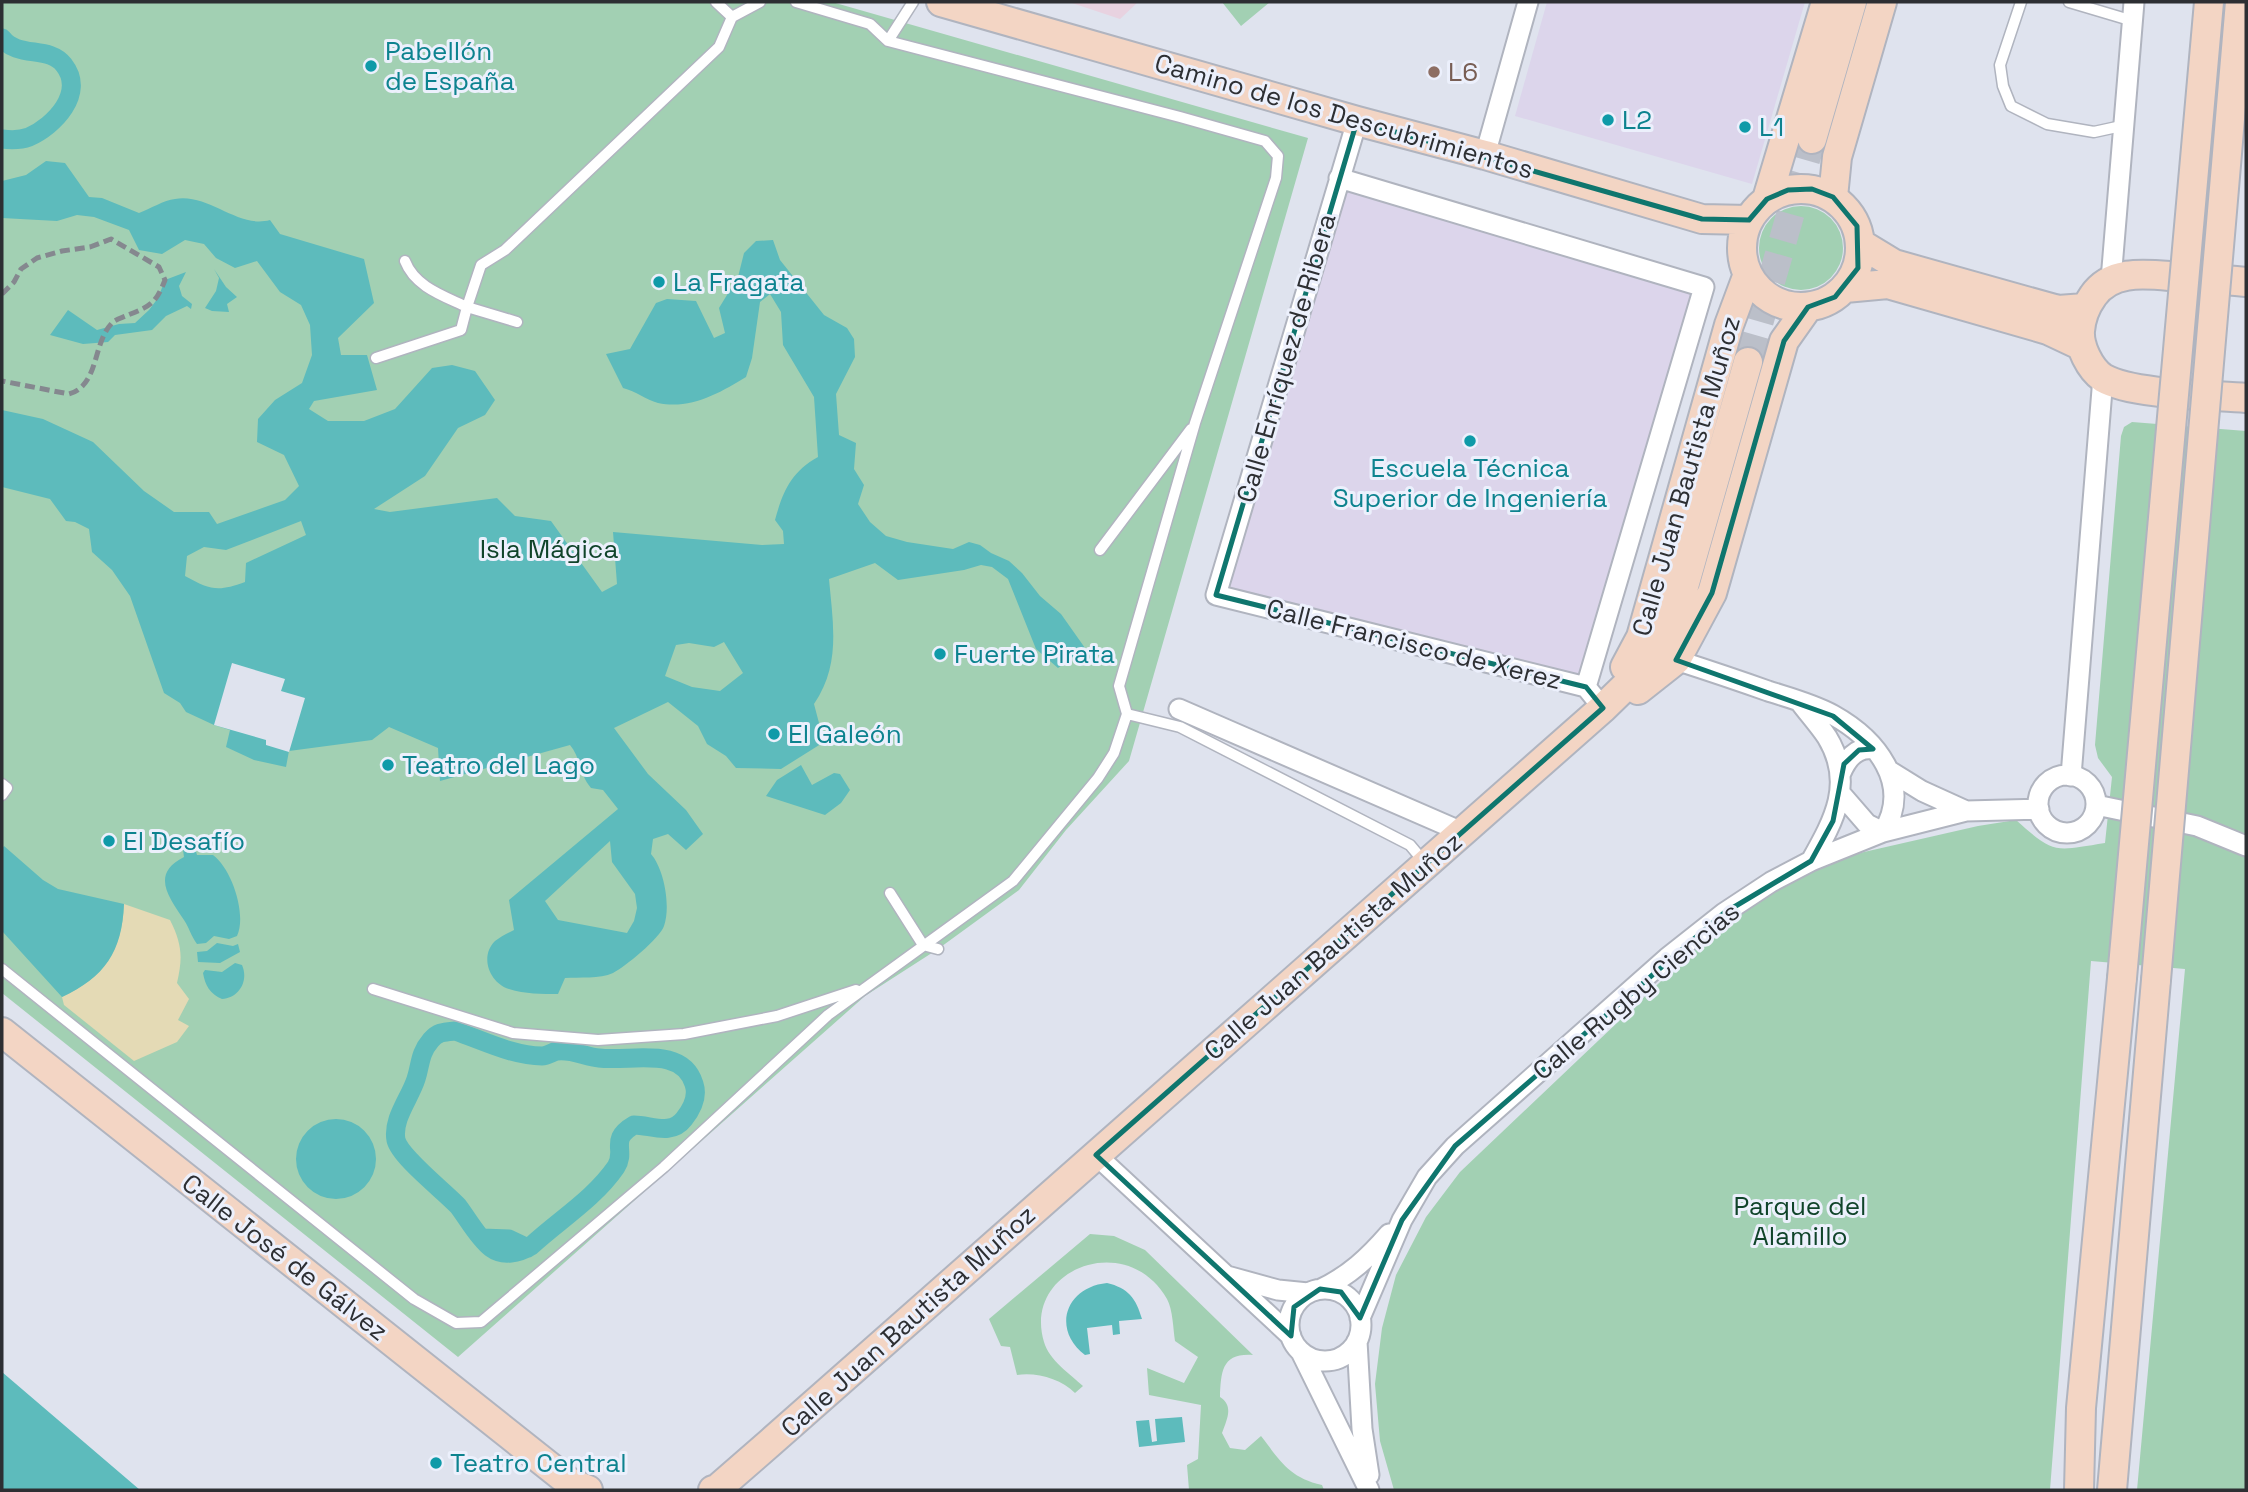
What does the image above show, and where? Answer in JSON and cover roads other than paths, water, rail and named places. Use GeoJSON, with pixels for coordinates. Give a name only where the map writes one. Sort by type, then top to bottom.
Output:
{"type":"FeatureCollection","features":[{"type":"Feature","properties":{"kind":"street","name":"Camino de los Descubrimientos"},"geometry":{"type":"LineString","coordinates":[[941,2],[1702,219],[1758,210]]}},
{"type":"Feature","properties":{"kind":"street"},"geometry":{"type":"LineString","coordinates":[[1485,155],[1528,2]]}},
{"type":"Feature","properties":{"kind":"street"},"geometry":{"type":"LineString","coordinates":[[1758,210],[1788,190],[1812,189],[1833,197],[1847,210],[1857,226],[1861,244],[1857,268],[1845,288],[1822,304],[1808,307],[1790,306],[1772,300],[1758,289],[1748,274],[1742,247],[1743,238],[1758,210],[1826,2]]}},
{"type":"Feature","properties":{"kind":"street"},"geometry":{"type":"LineString","coordinates":[[1812,139],[1852,2]]}},
{"type":"Feature","properties":{"kind":"street"},"geometry":{"type":"LineString","coordinates":[[1833,197],[1837,157],[1882,2]]}},
{"type":"Feature","properties":{"kind":"street"},"geometry":{"type":"LineString","coordinates":[[2079,1490],[2081,1408],[2209,2]]}},
{"type":"Feature","properties":{"kind":"street"},"geometry":{"type":"LineString","coordinates":[[2112,1490],[2240,2]]}},
{"type":"Feature","properties":{"kind":"street"},"geometry":{"type":"LineString","coordinates":[[2111,279],[2134,11]]}},
{"type":"Feature","properties":{"kind":"street","name":"Calle Enríquez de Ribera"},"geometry":{"type":"LineString","coordinates":[[1216,595],[1357,121]]}},
{"type":"Feature","properties":{"kind":"street"},"geometry":{"type":"LineString","coordinates":[[1339,178],[1704,287],[1602,697]]}},
{"type":"Feature","properties":{"kind":"street"},"geometry":{"type":"LineString","coordinates":[[1861,244],[1902,266],[2058,310],[2085,308]]}},
{"type":"Feature","properties":{"kind":"street"},"geometry":{"type":"LineString","coordinates":[[2246,282],[2136,273],[2111,279],[2098,289],[2085,308],[2080,332],[2082,346],[2093,367],[2103,377],[2131,388],[2246,398]]}},
{"type":"Feature","properties":{"kind":"street","name":"Calle Juan Bautista Muñoz"},"geometry":{"type":"LineString","coordinates":[[716,1490],[1462,832],[1602,697],[1642,637],[1729,325],[1748,274]]}},
{"type":"Feature","properties":{"kind":"street"},"geometry":{"type":"LineString","coordinates":[[1845,288],[1888,284],[2048,330],[2082,346]]}},
{"type":"Feature","properties":{"kind":"street","name":"Calle Juan Bautista Muñoz"},"geometry":{"type":"LineString","coordinates":[[1676,660],[1712,593],[1784,341],[1808,307]]}},
{"type":"Feature","properties":{"kind":"street"},"geometry":{"type":"LineString","coordinates":[[1602,697],[1639,673],[1657,646],[1681,597],[1748,362]]}},
{"type":"Feature","properties":{"kind":"street"},"geometry":{"type":"LineString","coordinates":[[2071,776],[2103,377]]}},
{"type":"Feature","properties":{"kind":"street","name":"Calle Francisco de Xerez"},"geometry":{"type":"LineString","coordinates":[[1216,595],[1602,697]]}},
{"type":"Feature","properties":{"kind":"street"},"geometry":{"type":"LineString","coordinates":[[1602,697],[1637,691],[1676,660],[1799,701],[1833,716],[1857,732],[1894,779],[1895,796],[1890,821],[1882,832],[1867,824],[1840,784],[1828,739],[1799,701]]}},
{"type":"Feature","properties":{"kind":"street"},"geometry":{"type":"LineString","coordinates":[[1179,709],[1462,832]]}},
{"type":"Feature","properties":{"kind":"street"},"geometry":{"type":"LineString","coordinates":[[1811,861],[1833,821],[1844,764],[1852,755],[1865,748],[1873,749]]}},
{"type":"Feature","properties":{"kind":"street"},"geometry":{"type":"LineString","coordinates":[[1888,770],[1922,791],[1966,811]]}},
{"type":"Feature","properties":{"kind":"street"},"geometry":{"type":"LineString","coordinates":[[2062,776],[2071,776],[2086,782],[2095,796],[2096,805],[2090,822],[2074,832],[2056,830],[2048,825],[2039,808],[2039,800],[2047,784],[2062,776]]}},
{"type":"Feature","properties":{"kind":"street"},"geometry":{"type":"LineString","coordinates":[[2096,805],[2197,826],[2246,846]]}},
{"type":"Feature","properties":{"kind":"street","name":"Calle Rugby Ciencias"},"geometry":{"type":"LineString","coordinates":[[1402,1220],[1427,1177],[1455,1146],[1667,958],[1724,913],[1771,882],[1811,861],[1882,832],[1966,811],[2039,808]]}},
{"type":"Feature","properties":{"kind":"street","name":"Calle José de Gálvez"},"geometry":{"type":"LineString","coordinates":[[2,1032],[577,1487]]}},
{"type":"Feature","properties":{"kind":"street"},"geometry":{"type":"LineString","coordinates":[[1096,1154],[1296,1344],[1321,1361],[1342,1356],[1357,1341]]}},
{"type":"Feature","properties":{"kind":"street"},"geometry":{"type":"LineString","coordinates":[[1370,1490],[1296,1344],[1290,1316],[1300,1298],[1342,1279],[1374,1251],[1402,1220]]}},
{"type":"Feature","properties":{"kind":"street"},"geometry":{"type":"LineString","coordinates":[[1360,1318],[1402,1220]]}},
{"type":"Feature","properties":{"kind":"street"},"geometry":{"type":"LineString","coordinates":[[1222,1274],[1278,1290],[1341,1292],[1357,1307],[1361,1329],[1357,1341],[1362,1429],[1370,1490]]}},
{"type":"Feature","properties":{"kind":"street"},"geometry":{"type":"LineString","coordinates":[[2064,1490],[2065,1473],[2081,1408]]}},
{"type":"Feature","properties":{"kind":"lane"},"geometry":{"type":"LineString","coordinates":[[716,2],[732,17]]}},
{"type":"Feature","properties":{"kind":"lane"},"geometry":{"type":"LineString","coordinates":[[376,358],[461,330],[481,265],[505,250],[719,47],[732,17],[760,2]]}},
{"type":"Feature","properties":{"kind":"lane"},"geometry":{"type":"LineString","coordinates":[[2,969],[414,1299],[456,1324],[481,1322],[664,1167],[828,1014],[1013,881],[1114,753],[1127,713],[1119,686],[1195,423],[1276,178],[1278,156],[1265,141],[888,41],[870,24],[796,2]]}},
{"type":"Feature","properties":{"kind":"lane"},"geometry":{"type":"LineString","coordinates":[[888,41],[913,2]]}},
{"type":"Feature","properties":{"kind":"lane"},"geometry":{"type":"LineString","coordinates":[[2021,2],[2000,65],[2003,86],[2011,106],[2047,124],[2094,132],[2126,125]]}},
{"type":"Feature","properties":{"kind":"lane"},"geometry":{"type":"LineString","coordinates":[[2069,2],[2134,11]]}},
{"type":"Feature","properties":{"kind":"lane"},"geometry":{"type":"LineString","coordinates":[[405,261],[410,273],[428,288],[467,307],[517,322]]}},
{"type":"Feature","properties":{"kind":"lane"},"geometry":{"type":"LineString","coordinates":[[1100,550],[1195,423]]}},
{"type":"Feature","properties":{"kind":"lane"},"geometry":{"type":"LineString","coordinates":[[1127,713],[1180,727],[1409,845],[1426,863]]}},
{"type":"Feature","properties":{"kind":"lane"},"geometry":{"type":"LineString","coordinates":[[2,784],[7,789],[2,795]]}},
{"type":"Feature","properties":{"kind":"lane"},"geometry":{"type":"LineString","coordinates":[[890,893],[923,945],[938,949]]}},
{"type":"Feature","properties":{"kind":"lane"},"geometry":{"type":"LineString","coordinates":[[373,989],[513,1033],[598,1040],[684,1034],[777,1016],[865,987]]}},
{"type":"Feature","properties":{"kind":"water"},"geometry":{"type":"Polygon","coordinates":[[[46,161],[65,163],[89,197],[102,198],[139,213],[171,200],[200,201],[246,220],[270,220],[280,234],[364,259],[374,303],[338,338],[341,355],[367,355],[377,390],[314,401],[309,409],[328,421],[364,421],[395,409],[432,368],[452,365],[475,371],[495,400],[485,415],[458,428],[425,476],[374,509],[390,512],[497,498],[515,516],[551,521],[602,592],[617,584],[613,532],[762,545],[784,544],[783,531],[775,520],[781,500],[789,483],[801,469],[818,457],[814,397],[783,345],[781,312],[770,294],[760,302],[752,358],[746,377],[704,399],[670,405],[649,400],[623,388],[606,354],[630,349],[656,303],[667,299],[696,301],[714,338],[725,333],[719,308],[738,277],[744,253],[756,241],[773,240],[780,260],[824,315],[847,328],[854,339],[855,357],[836,394],[839,435],[856,443],[854,469],[864,485],[858,504],[870,522],[886,536],[907,542],[953,549],[969,542],[1009,561],[1040,596],[1061,614],[1085,648],[1058,668],[1036,649],[1008,579],[992,567],[981,565],[898,580],[875,563],[829,579],[833,628],[832,659],[823,689],[814,704],[824,742],[781,769],[736,768],[726,756],[707,744],[698,726],[668,702],[614,728],[648,774],[686,810],[703,834],[686,850],[668,834],[653,839],[651,854],[660,869],[666,898],[664,926],[649,945],[618,970],[596,977],[565,978],[558,994],[527,993],[502,986],[492,975],[487,962],[490,947],[495,941],[514,930],[509,900],[618,809],[603,790],[591,788],[570,745],[440,781],[438,748],[389,727],[372,740],[289,751],[286,767],[254,760],[226,747],[230,730],[186,712],[180,703],[164,693],[130,596],[112,570],[92,552],[89,529],[66,521],[50,499],[2,487],[2,410],[43,419],[93,442],[144,491],[174,512],[209,512],[217,524],[285,500],[299,486],[284,455],[257,442],[258,419],[275,400],[302,383],[312,355],[310,325],[301,305],[280,292],[257,261],[235,268],[216,258],[204,244],[185,240],[162,254],[139,250],[129,230],[94,217],[77,215],[57,221],[2,218],[2,181],[26,175],[46,161]],[[301,521],[226,550],[204,547],[187,556],[185,576],[214,588],[245,582],[246,563],[306,535],[301,521]],[[724,642],[714,647],[689,643],[676,645],[665,676],[692,687],[720,691],[743,673],[724,642]],[[610,841],[545,901],[558,920],[627,933],[637,908],[635,894],[612,862],[610,841]]]}},
{"type":"Feature","properties":{"kind":"water"},"geometry":{"type":"Polygon","coordinates":[[[214,269],[226,287],[237,297],[227,304],[229,312],[205,308],[216,291],[219,278],[214,269]]]}},
{"type":"Feature","properties":{"kind":"water"},"geometry":{"type":"Polygon","coordinates":[[[186,272],[179,286],[182,296],[192,304],[191,309],[187,306],[166,316],[152,330],[115,335],[108,342],[83,344],[50,335],[68,310],[97,330],[135,323],[158,298],[165,280],[186,272]]]}},
{"type":"Feature","properties":{"kind":"water"},"geometry":{"type":"Polygon","coordinates":[[[801,765],[812,785],[834,773],[840,774],[850,790],[841,803],[825,815],[766,796],[777,780],[801,765]]]}},
{"type":"Feature","properties":{"kind":"water"},"geometry":{"type":"Polygon","coordinates":[[[4,846],[43,880],[58,889],[124,904],[120,936],[108,961],[90,981],[62,997],[2,931],[4,846]]]}},
{"type":"Feature","properties":{"kind":"water"},"geometry":{"type":"Polygon","coordinates":[[[195,848],[197,855],[213,855],[232,881],[240,916],[237,936],[229,939],[214,936],[206,943],[197,944],[168,894],[165,878],[168,871],[184,857],[183,850],[195,848]]]}},
{"type":"Feature","properties":{"kind":"water"},"geometry":{"type":"Polygon","coordinates":[[[217,943],[233,946],[238,944],[240,952],[220,963],[198,962],[197,952],[207,951],[217,943]]]}},
{"type":"Feature","properties":{"kind":"water"},"geometry":{"type":"Polygon","coordinates":[[[235,963],[242,965],[244,971],[241,988],[228,998],[222,999],[214,995],[203,973],[205,970],[222,972],[235,963]]]}},
{"type":"Feature","properties":{"kind":"water"},"geometry":{"type":"Polygon","coordinates":[[[336,1119],[351,1122],[364,1131],[373,1144],[376,1159],[373,1174],[364,1187],[351,1196],[336,1199],[321,1196],[308,1187],[299,1174],[296,1159],[299,1144],[308,1131],[321,1122],[336,1119]]]}},
{"type":"Feature","properties":{"kind":"water"},"geometry":{"type":"Polygon","coordinates":[[[1107,1283],[1130,1295],[1142,1319],[1119,1321],[1120,1334],[1113,1335],[1112,1325],[1087,1328],[1090,1354],[1085,1355],[1068,1333],[1068,1311],[1081,1292],[1107,1283]]]}},
{"type":"Feature","properties":{"kind":"water"},"geometry":{"type":"Polygon","coordinates":[[[2,1372],[140,1490],[2,1490],[2,1372]]]}},
{"type":"Feature","properties":{"kind":"water"},"geometry":{"type":"Polygon","coordinates":[[[1182,1417],[1185,1442],[1139,1447],[1136,1421],[1149,1420],[1152,1442],[1157,1441],[1155,1419],[1182,1417]]]}},
{"type":"Feature","properties":{"kind":"waterway"},"geometry":{"type":"LineString","coordinates":[[2,38],[16,48],[58,59],[70,76],[71,87],[69,97],[57,117],[39,132],[26,138],[2,139]]}},
{"type":"Feature","properties":{"kind":"waterway"},"geometry":{"type":"LineString","coordinates":[[455,1031],[531,1055],[544,1056],[563,1051],[599,1058],[667,1060],[679,1064],[688,1072],[695,1089],[693,1102],[684,1119],[673,1127],[634,1125],[626,1130],[620,1140],[620,1155],[616,1167],[576,1209],[531,1246],[516,1252],[496,1251],[482,1239],[458,1206],[405,1155],[396,1140],[399,1116],[416,1079],[424,1050],[436,1035],[455,1031]]}},
{"type":"Feature","properties":{"kind":"waterway"},"geometry":{"type":"LineString","coordinates":[[482,1238],[509,1239],[528,1248]]}},
{"type":"Feature","properties":{"kind":"tunnel"},"geometry":{"type":"LineString","coordinates":[[1748,362],[1812,139]]}},
{"type":"Feature","properties":{"kind":"railway"},"geometry":{"type":"LineString","coordinates":[[2,294],[14,282],[21,269],[37,258],[90,247],[111,239],[159,267],[165,280],[152,303],[118,319],[106,330],[91,373],[79,389],[69,394],[2,381]]}},
{"type":"Feature","properties":{"kind":"place","name":"Pabellón de España"},"geometry":{"type":"Point","coordinates":[371,66]}},
{"type":"Feature","properties":{"kind":"place","name":"L6"},"geometry":{"type":"Point","coordinates":[1434,72]}},
{"type":"Feature","properties":{"kind":"place","name":"L2"},"geometry":{"type":"Point","coordinates":[1608,120]}},
{"type":"Feature","properties":{"kind":"place","name":"L1"},"geometry":{"type":"Point","coordinates":[1745,127]}},
{"type":"Feature","properties":{"kind":"place","name":"La Fragata"},"geometry":{"type":"Point","coordinates":[659,282]}},
{"type":"Feature","properties":{"kind":"place","name":"Escuela Técnica Superior de Ingeniería"},"geometry":{"type":"Point","coordinates":[1470,441]}},
{"type":"Feature","properties":{"kind":"place","name":"Fuerte Pirata"},"geometry":{"type":"Point","coordinates":[940,654]}},
{"type":"Feature","properties":{"kind":"place","name":"El Galeón"},"geometry":{"type":"Point","coordinates":[774,734]}},
{"type":"Feature","properties":{"kind":"place","name":"Teatro del Lago"},"geometry":{"type":"Point","coordinates":[388,765]}},
{"type":"Feature","properties":{"kind":"place","name":"El Desafío"},"geometry":{"type":"Point","coordinates":[109,841]}},
{"type":"Feature","properties":{"kind":"place","name":"Teatro Central"},"geometry":{"type":"Point","coordinates":[436,1463]}},
{"type":"Feature","properties":{"kind":"park label","name":"Isla Mágica"},"geometry":{"type":"Point","coordinates":[549,549]}},
{"type":"Feature","properties":{"kind":"park label","name":"Parque del Alamillo"},"geometry":{"type":"Point","coordinates":[1800,1221]}}]}
